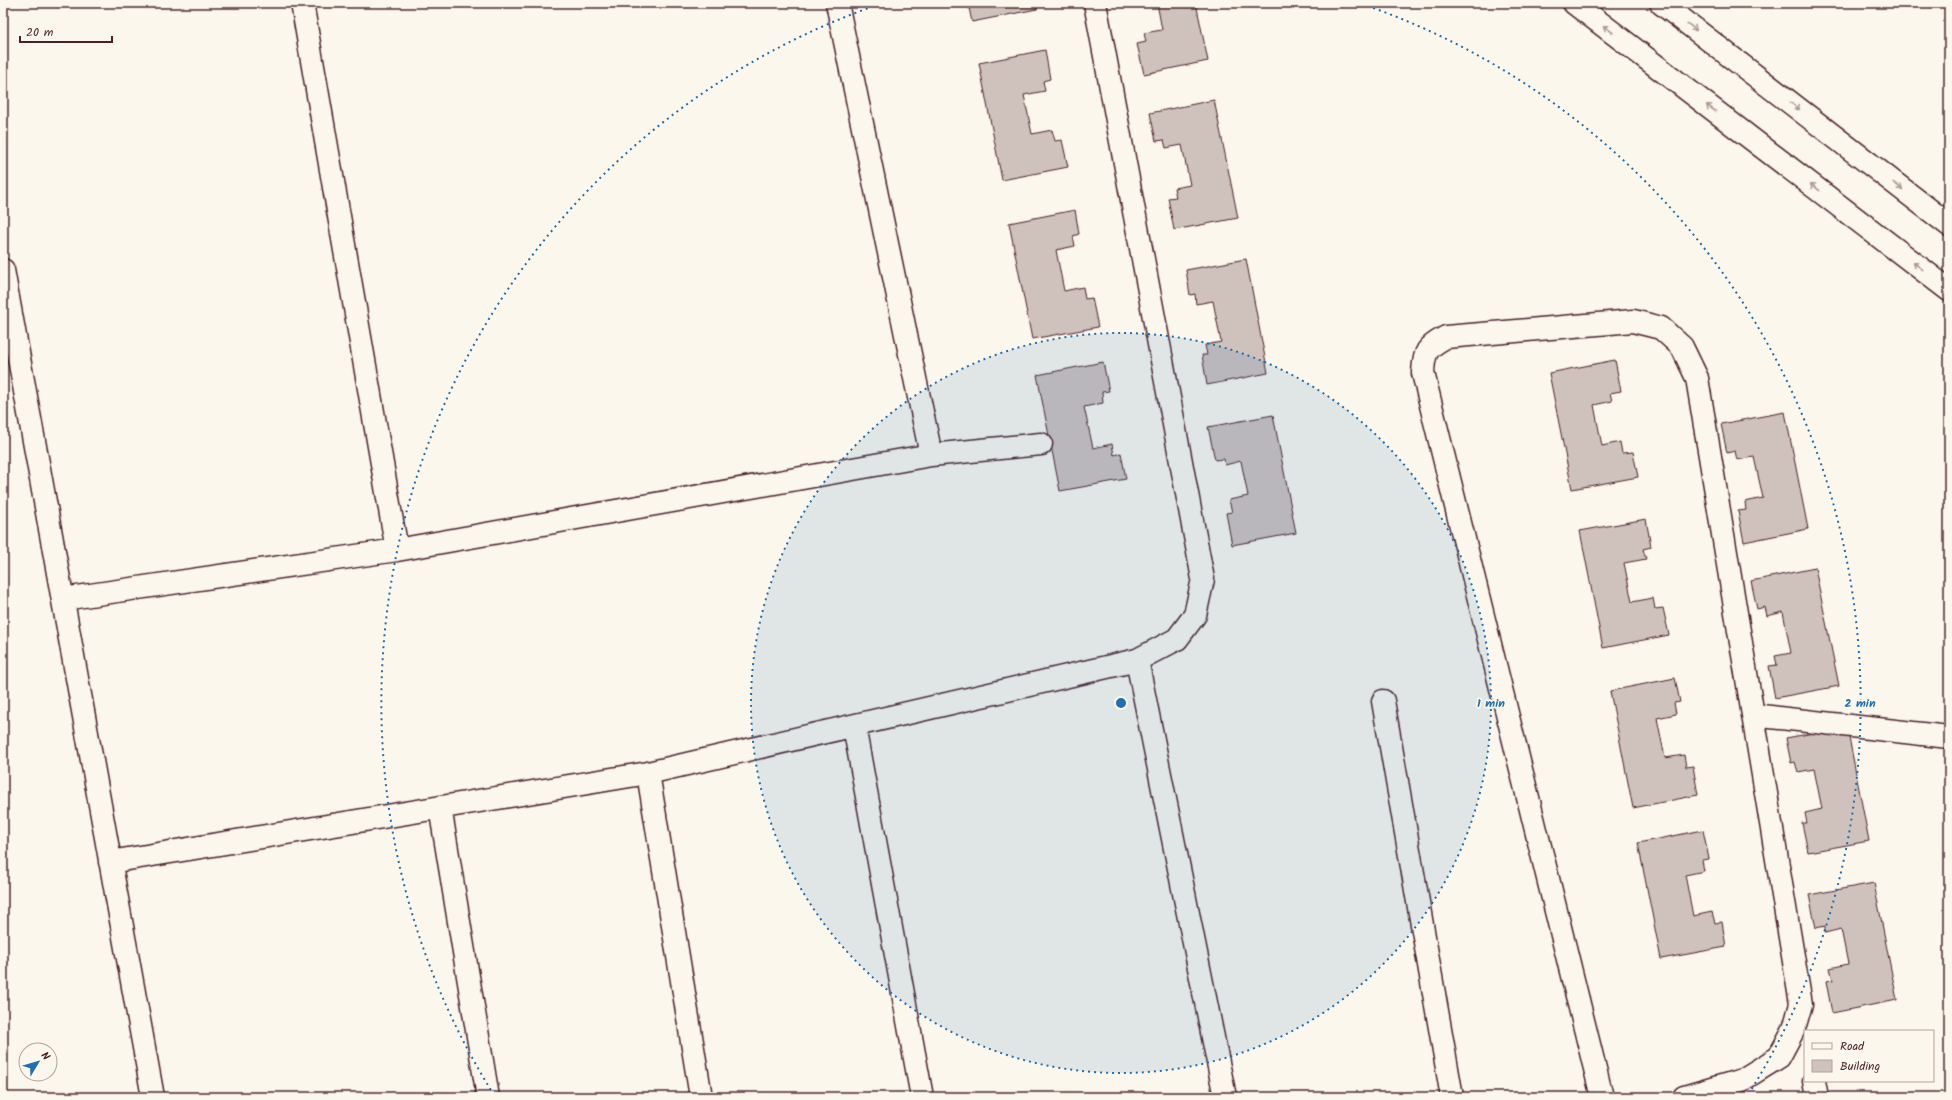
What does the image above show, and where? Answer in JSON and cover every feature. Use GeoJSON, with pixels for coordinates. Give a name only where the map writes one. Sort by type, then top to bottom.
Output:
{"type":"FeatureCollection","features":[{"type":"Feature","properties":{"kind":"street"},"geometry":{"type":"LineString","coordinates":[[302,3],[397,550]]}},
{"type":"Feature","properties":{"kind":"street"},"geometry":{"type":"LineString","coordinates":[[837,3],[931,455]]}},
{"type":"Feature","properties":{"kind":"street"},"geometry":{"type":"LineString","coordinates":[[110,862],[648,773],[1137,660],[1177,638],[1194,615],[1203,579],[1095,3]]}},
{"type":"Feature","properties":{"kind":"street"},"geometry":{"type":"LineString","coordinates":[[1574,3],[1949,290]]}},
{"type":"Feature","properties":{"kind":"street"},"geometry":{"type":"LineString","coordinates":[[1661,3],[1949,225]]}},
{"type":"Feature","properties":{"kind":"street"},"geometry":{"type":"LineString","coordinates":[[3,270],[153,1097]]}},
{"type":"Feature","properties":{"kind":"street"},"geometry":{"type":"LineString","coordinates":[[1602,1097],[1423,373],[1424,356],[1432,345],[1446,337],[1633,321],[1660,328],[1682,347],[1697,378],[1800,1004],[1794,1029],[1779,1057],[1742,1080],[1684,1097]]}},
{"type":"Feature","properties":{"kind":"street"},"geometry":{"type":"LineString","coordinates":[[62,600],[397,550],[931,455],[1041,444]]}},
{"type":"Feature","properties":{"kind":"street"},"geometry":{"type":"LineString","coordinates":[[1137,660],[1226,1097]]}},
{"type":"Feature","properties":{"kind":"street"},"geometry":{"type":"LineString","coordinates":[[1383,700],[1452,1097]]}},
{"type":"Feature","properties":{"kind":"street"},"geometry":{"type":"LineString","coordinates":[[1753,715],[1949,737]]}},
{"type":"Feature","properties":{"kind":"street"},"geometry":{"type":"LineString","coordinates":[[854,726],[922,1097]]}},
{"type":"Feature","properties":{"kind":"street"},"geometry":{"type":"LineString","coordinates":[[648,773],[701,1097]]}},
{"type":"Feature","properties":{"kind":"street"},"geometry":{"type":"LineString","coordinates":[[440,808],[488,1097]]}},
{"type":"Feature","properties":{"kind":"street"},"geometry":{"type":"LineString","coordinates":[[1814,1082],[1817,1097]]}},
{"type":"Feature","properties":{"kind":"building"},"geometry":{"type":"Polygon","coordinates":[[[968,3],[1036,3],[1037,9],[972,22],[968,3]]]}},
{"type":"Feature","properties":{"kind":"building"},"geometry":{"type":"Polygon","coordinates":[[[1157,3],[1196,3],[1208,61],[1144,74],[1137,44],[1146,42],[1144,33],[1162,30],[1157,3]]]}},
{"type":"Feature","properties":{"kind":"building"},"geometry":{"type":"Polygon","coordinates":[[[1045,50],[1050,79],[1043,81],[1045,91],[1024,95],[1032,134],[1052,130],[1055,141],[1062,140],[1068,167],[1002,180],[979,63],[1045,50]]]}},
{"type":"Feature","properties":{"kind":"building"},"geometry":{"type":"Polygon","coordinates":[[[1214,100],[1238,218],[1174,230],[1168,198],[1176,197],[1174,188],[1190,185],[1182,145],[1166,148],[1164,140],[1156,141],[1150,113],[1214,100]]]}},
{"type":"Feature","properties":{"kind":"building"},"geometry":{"type":"Polygon","coordinates":[[[1075,210],[1079,234],[1073,236],[1075,246],[1056,250],[1064,291],[1083,287],[1085,299],[1092,298],[1098,327],[1032,339],[1009,223],[1075,210]]]}},
{"type":"Feature","properties":{"kind":"building"},"geometry":{"type":"Polygon","coordinates":[[[1246,259],[1268,373],[1207,385],[1202,355],[1207,355],[1205,345],[1221,342],[1213,301],[1196,304],[1195,294],[1190,295],[1186,270],[1246,259]]]}},
{"type":"Feature","properties":{"kind":"building"},"geometry":{"type":"Polygon","coordinates":[[[1615,360],[1621,391],[1610,393],[1612,401],[1594,405],[1602,446],[1620,442],[1622,453],[1633,452],[1638,477],[1572,489],[1549,373],[1615,360]]]}},
{"type":"Feature","properties":{"kind":"building"},"geometry":{"type":"Polygon","coordinates":[[[1103,362],[1109,391],[1102,392],[1103,403],[1084,407],[1093,448],[1112,444],[1114,455],[1121,453],[1126,479],[1060,491],[1037,375],[1103,362]]]}},
{"type":"Feature","properties":{"kind":"building"},"geometry":{"type":"Polygon","coordinates":[[[1785,412],[1808,529],[1744,542],[1738,511],[1746,510],[1745,502],[1763,498],[1754,457],[1737,460],[1735,451],[1727,453],[1721,424],[1785,412]]]}},
{"type":"Feature","properties":{"kind":"building"},"geometry":{"type":"Polygon","coordinates":[[[1273,415],[1296,533],[1232,545],[1226,513],[1232,512],[1229,500],[1248,496],[1241,461],[1225,465],[1224,459],[1215,460],[1208,427],[1273,415]]]}},
{"type":"Feature","properties":{"kind":"building"},"geometry":{"type":"Polygon","coordinates":[[[1646,519],[1651,547],[1643,549],[1646,559],[1624,563],[1632,602],[1653,598],[1655,609],[1663,608],[1669,635],[1603,648],[1580,531],[1646,519]]]}},
{"type":"Feature","properties":{"kind":"building"},"geometry":{"type":"Polygon","coordinates":[[[1815,568],[1839,686],[1775,698],[1769,666],[1777,665],[1775,656],[1791,653],[1783,612],[1767,616],[1765,607],[1757,609],[1751,581],[1815,568]]]}},
{"type":"Feature","properties":{"kind":"building"},"geometry":{"type":"Polygon","coordinates":[[[1675,678],[1680,702],[1674,703],[1676,714],[1657,718],[1665,758],[1684,755],[1686,767],[1693,766],[1698,795],[1633,808],[1610,691],[1675,678]]]}},
{"type":"Feature","properties":{"kind":"building"},"geometry":{"type":"Polygon","coordinates":[[[1847,727],[1869,841],[1808,852],[1802,823],[1807,823],[1805,813],[1822,809],[1814,769],[1798,772],[1795,762],[1791,763],[1786,738],[1847,727]]]}},
{"type":"Feature","properties":{"kind":"building"},"geometry":{"type":"Polygon","coordinates":[[[1703,830],[1709,859],[1702,860],[1704,871],[1685,875],[1693,916],[1712,912],[1715,923],[1722,922],[1726,947],[1661,959],[1638,843],[1703,830]]]}},
{"type":"Feature","properties":{"kind":"building"},"geometry":{"type":"Polygon","coordinates":[[[1874,883],[1897,1000],[1832,1013],[1826,981],[1833,980],[1830,968],[1848,964],[1841,929],[1825,933],[1825,926],[1816,928],[1809,895],[1874,883]]]}}]}
